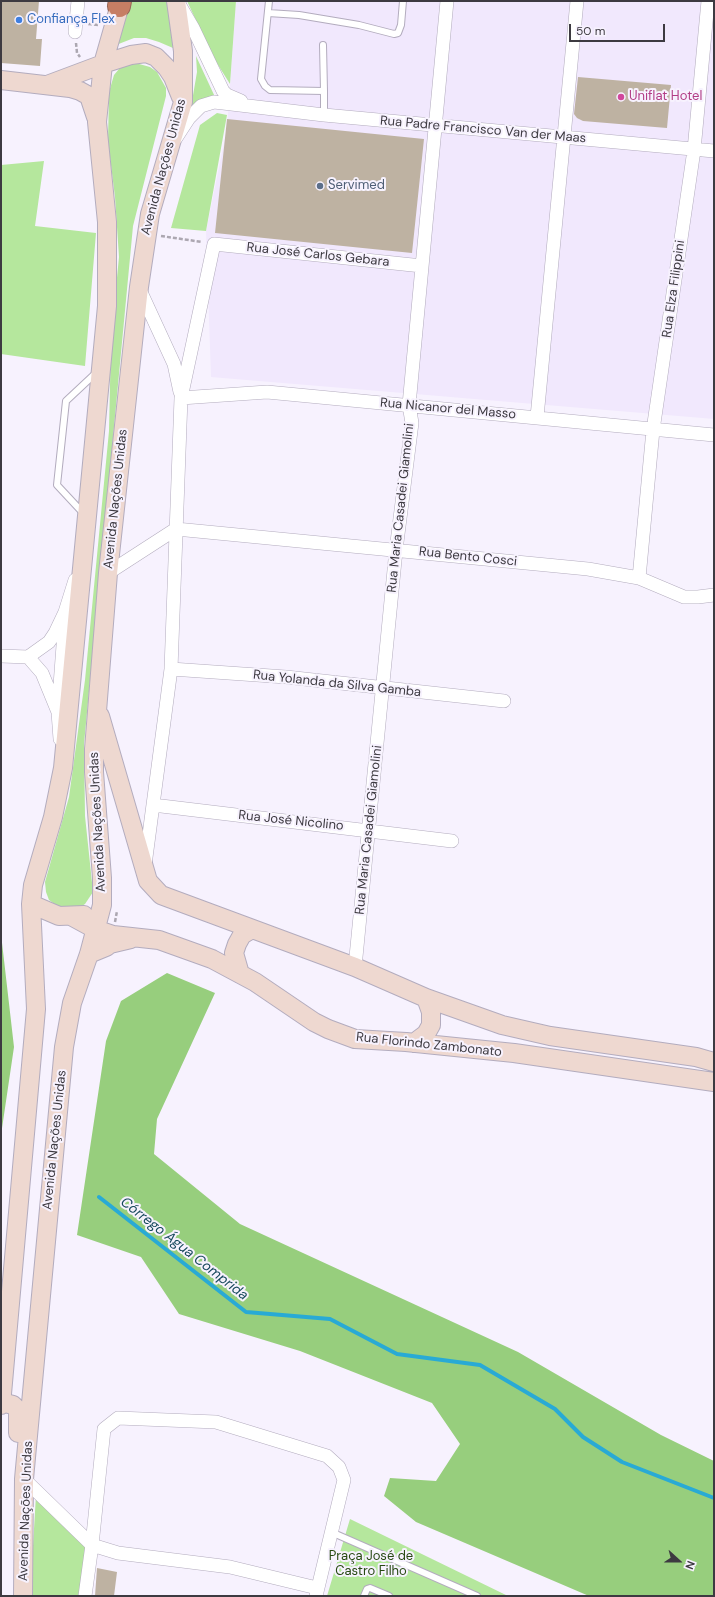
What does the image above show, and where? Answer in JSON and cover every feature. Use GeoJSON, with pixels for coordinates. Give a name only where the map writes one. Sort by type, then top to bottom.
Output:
{"type":"FeatureCollection","features":[{"type":"Feature","properties":{"kind":"main road","name":"Avenida Nações Unidas"},"geometry":{"type":"LineString","coordinates":[[23,1596],[24,1479],[64,1047],[72,1003],[89,954],[95,929],[110,905],[102,878],[94,772],[97,704],[108,573],[146,233],[150,214],[183,102],[183,51],[177,1]]}},
{"type":"Feature","properties":{"kind":"main road","name":"Avenida Nações Unidas"},"geometry":{"type":"LineString","coordinates":[[1,1406],[36,1009],[31,904],[33,885],[53,817],[62,768],[88,518],[107,306],[108,248],[97,122],[103,64],[120,3]]}},
{"type":"Feature","properties":{"kind":"main road"},"geometry":{"type":"LineString","coordinates":[[47,85],[103,64],[140,53],[156,57],[167,68],[174,77],[183,102]]}},
{"type":"Feature","properties":{"kind":"main road"},"geometry":{"type":"LineString","coordinates":[[1,80],[70,88],[89,96],[97,122]]}},
{"type":"Feature","properties":{"kind":"main road","name":"Rua Florindo Zambonato"},"geometry":{"type":"LineString","coordinates":[[97,704],[148,881],[161,895],[355,967],[426,998],[502,1025],[550,1036],[696,1057],[714,1062]]}},
{"type":"Feature","properties":{"kind":"main road"},"geometry":{"type":"LineString","coordinates":[[31,904],[59,916],[88,914],[110,905]]}},
{"type":"Feature","properties":{"kind":"main road","name":"Rua Florindo Zambonato"},"geometry":{"type":"LineString","coordinates":[[71,916],[95,929],[113,935],[159,940],[212,959],[240,974],[328,1029],[355,1039],[414,1043],[521,1054],[714,1082]]}},
{"type":"Feature","properties":{"kind":"main road"},"geometry":{"type":"LineString","coordinates":[[240,974],[234,953],[242,935],[252,929]]}},
{"type":"Feature","properties":{"kind":"main road"},"geometry":{"type":"LineString","coordinates":[[89,954],[106,948],[110,944],[131,939],[159,940]]}},
{"type":"Feature","properties":{"kind":"main road"},"geometry":{"type":"LineString","coordinates":[[414,1043],[426,1034],[431,1025],[431,1012],[426,998]]}},
{"type":"Feature","properties":{"kind":"main road"},"geometry":{"type":"LineString","coordinates":[[1,1402],[13,1404],[18,1410],[16,1466],[24,1479]]}},
{"type":"Feature","properties":{"kind":"street"},"geometry":{"type":"LineString","coordinates":[[75,27],[78,1]]}},
{"type":"Feature","properties":{"kind":"street","name":"Rua Padre Francisco Van der Maas"},"geometry":{"type":"LineString","coordinates":[[177,1],[193,28],[223,91],[227,95],[251,106]]}},
{"type":"Feature","properties":{"kind":"street","name":"Rua Maria Casadei Giamolini"},"geometry":{"type":"LineString","coordinates":[[355,967],[370,830],[396,550],[412,423],[409,405],[434,126],[447,1]]}},
{"type":"Feature","properties":{"kind":"street"},"geometry":{"type":"LineString","coordinates":[[537,417],[578,1]]}},
{"type":"Feature","properties":{"kind":"street","name":"Rua Elza Filippini"},"geometry":{"type":"LineString","coordinates":[[639,578],[653,430],[694,150],[708,1]]}},
{"type":"Feature","properties":{"kind":"street","name":"Rua Padre Francisco Van der Maas"},"geometry":{"type":"LineString","coordinates":[[170,148],[189,118],[201,106],[214,102],[434,126],[714,151]]}},
{"type":"Feature","properties":{"kind":"street"},"geometry":{"type":"LineString","coordinates":[[145,868],[171,670],[181,398],[214,244]]}},
{"type":"Feature","properties":{"kind":"street","name":"Rua José Carlos Gebara"},"geometry":{"type":"LineString","coordinates":[[214,244],[422,266]]}},
{"type":"Feature","properties":{"kind":"street"},"geometry":{"type":"LineString","coordinates":[[139,287],[174,364],[181,398]]}},
{"type":"Feature","properties":{"kind":"street","name":"Rua Nicanor del Masso"},"geometry":{"type":"LineString","coordinates":[[181,398],[267,392],[714,435]]}},
{"type":"Feature","properties":{"kind":"street"},"geometry":{"type":"LineString","coordinates":[[108,573],[176,529]]}},
{"type":"Feature","properties":{"kind":"street","name":"Rua Bento Cosci"},"geometry":{"type":"LineString","coordinates":[[176,529],[588,569],[639,578],[684,597],[714,595]]}},
{"type":"Feature","properties":{"kind":"street"},"geometry":{"type":"LineString","coordinates":[[1,656],[28,657],[49,642],[65,612],[84,552]]}},
{"type":"Feature","properties":{"kind":"street"},"geometry":{"type":"LineString","coordinates":[[62,768],[58,712],[65,612]]}},
{"type":"Feature","properties":{"kind":"street"},"geometry":{"type":"LineString","coordinates":[[28,657],[42,673],[58,712]]}},
{"type":"Feature","properties":{"kind":"street","name":"Rua Yolanda da Silva Gamba"},"geometry":{"type":"LineString","coordinates":[[171,670],[286,677],[504,701]]}},
{"type":"Feature","properties":{"kind":"street","name":"Rua José Nicolino"},"geometry":{"type":"LineString","coordinates":[[153,805],[452,841]]}},
{"type":"Feature","properties":{"kind":"street"},"geometry":{"type":"LineString","coordinates":[[24,1479],[92,1545],[118,1553],[230,1567],[316,1592],[344,1480],[339,1467],[327,1456],[216,1422],[118,1418],[104,1429],[92,1545],[85,1596]]}},
{"type":"Feature","properties":{"kind":"lane"},"geometry":{"type":"LineString","coordinates":[[269,1],[261,79],[265,86],[270,90],[324,91]]}},
{"type":"Feature","properties":{"kind":"lane"},"geometry":{"type":"LineString","coordinates":[[268,13],[299,15],[359,25],[394,34],[398,33],[401,25],[403,1]]}},
{"type":"Feature","properties":{"kind":"lane"},"geometry":{"type":"LineString","coordinates":[[323,45],[324,115]]}},
{"type":"Feature","properties":{"kind":"lane"},"geometry":{"type":"LineString","coordinates":[[88,518],[57,485],[66,401],[101,368]]}},
{"type":"Feature","properties":{"kind":"lane"},"geometry":{"type":"LineString","coordinates":[[331,1532],[477,1596]]}},
{"type":"Feature","properties":{"kind":"lane"},"geometry":{"type":"LineString","coordinates":[[364,1596],[370,1588],[389,1596]]}},
{"type":"Feature","properties":{"kind":"path"},"geometry":{"type":"LineString","coordinates":[[75,27],[100,25],[99,31]]}},
{"type":"Feature","properties":{"kind":"path"},"geometry":{"type":"LineString","coordinates":[[146,233],[214,244]]}},
{"type":"Feature","properties":{"kind":"path"},"geometry":{"type":"LineString","coordinates":[[110,905],[113,935]]}},
{"type":"Feature","properties":{"kind":"shaded area"},"geometry":{"type":"Polygon","coordinates":[[[236,1],[714,1],[714,419],[211,377],[206,231],[227,128],[236,1]]]}},
{"type":"Feature","properties":{"kind":"green space"},"geometry":{"type":"Polygon","coordinates":[[[129,1],[167,1],[173,48],[146,38],[134,38],[116,45],[129,1]]]}},
{"type":"Feature","properties":{"kind":"green space"},"geometry":{"type":"Polygon","coordinates":[[[187,1],[236,1],[230,84],[213,57],[187,1]]]}},
{"type":"Feature","properties":{"kind":"green space"},"geometry":{"type":"Polygon","coordinates":[[[196,56],[215,97],[191,107],[197,72],[196,56]]]}},
{"type":"Feature","properties":{"kind":"green space"},"geometry":{"type":"Polygon","coordinates":[[[132,62],[150,67],[157,72],[166,88],[166,96],[133,226],[84,744],[85,816],[93,892],[85,904],[77,909],[60,908],[49,900],[45,882],[69,797],[85,680],[109,431],[111,339],[119,257],[115,197],[108,141],[109,92],[114,75],[119,69],[132,62]]]}},
{"type":"Feature","properties":{"kind":"green space"},"geometry":{"type":"Polygon","coordinates":[[[217,113],[227,115],[206,231],[171,228],[200,125],[217,113]]]}},
{"type":"Feature","properties":{"kind":"green space"},"geometry":{"type":"Polygon","coordinates":[[[44,161],[35,226],[96,233],[85,366],[1,354],[1,165],[44,161]]]}},
{"type":"Feature","properties":{"kind":"green space"},"geometry":{"type":"Polygon","coordinates":[[[1,934],[14,1047],[1,1135],[1,934]]]}},
{"type":"Feature","properties":{"kind":"green space"},"geometry":{"type":"Polygon","coordinates":[[[167,973],[215,993],[157,1119],[154,1154],[240,1224],[518,1352],[661,1435],[714,1461],[714,1596],[589,1596],[416,1522],[384,1496],[390,1478],[436,1481],[460,1444],[432,1403],[300,1351],[179,1314],[141,1257],[77,1235],[106,1041],[121,1001],[167,973]]]}},
{"type":"Feature","properties":{"kind":"green space"},"geometry":{"type":"Polygon","coordinates":[[[36,1495],[88,1548],[84,1596],[30,1596],[36,1495]]]}},
{"type":"Feature","properties":{"kind":"green space","name":"Praça José de Castro Filho"},"geometry":{"type":"Polygon","coordinates":[[[350,1519],[508,1596],[327,1596],[350,1519]]]}},
{"type":"Feature","properties":{"kind":"building","name":"Confiança Flex"},"geometry":{"type":"Polygon","coordinates":[[[1,1],[39,1],[36,39],[42,39],[40,66],[1,63],[1,1]]]}},
{"type":"Feature","properties":{"kind":"building","name":"Uniflat Hotel"},"geometry":{"type":"Polygon","coordinates":[[[578,77],[671,85],[667,128],[583,121],[577,118],[574,114],[578,77]]]}},
{"type":"Feature","properties":{"kind":"building","name":"Servimed"},"geometry":{"type":"Polygon","coordinates":[[[227,119],[424,139],[412,253],[215,233],[227,119]]]}},
{"type":"Feature","properties":{"kind":"building"},"geometry":{"type":"Polygon","coordinates":[[[97,1568],[117,1572],[114,1596],[95,1596],[97,1568]]]}},
{"type":"Feature","properties":{"kind":"waterway","name":"Córrego Água Comprida"},"geometry":{"type":"LineString","coordinates":[[99,1197],[246,1312],[330,1319],[397,1354],[480,1365],[555,1409],[583,1437],[622,1462],[714,1498]]}},
{"type":"Feature","properties":{"kind":"place","name":"Confiança Flex"},"geometry":{"type":"Point","coordinates":[19,20]}},
{"type":"Feature","properties":{"kind":"place","name":"Uniflat Hotel"},"geometry":{"type":"Point","coordinates":[621,97]}},
{"type":"Feature","properties":{"kind":"place","name":"Servimed"},"geometry":{"type":"Point","coordinates":[320,186]}}]}
